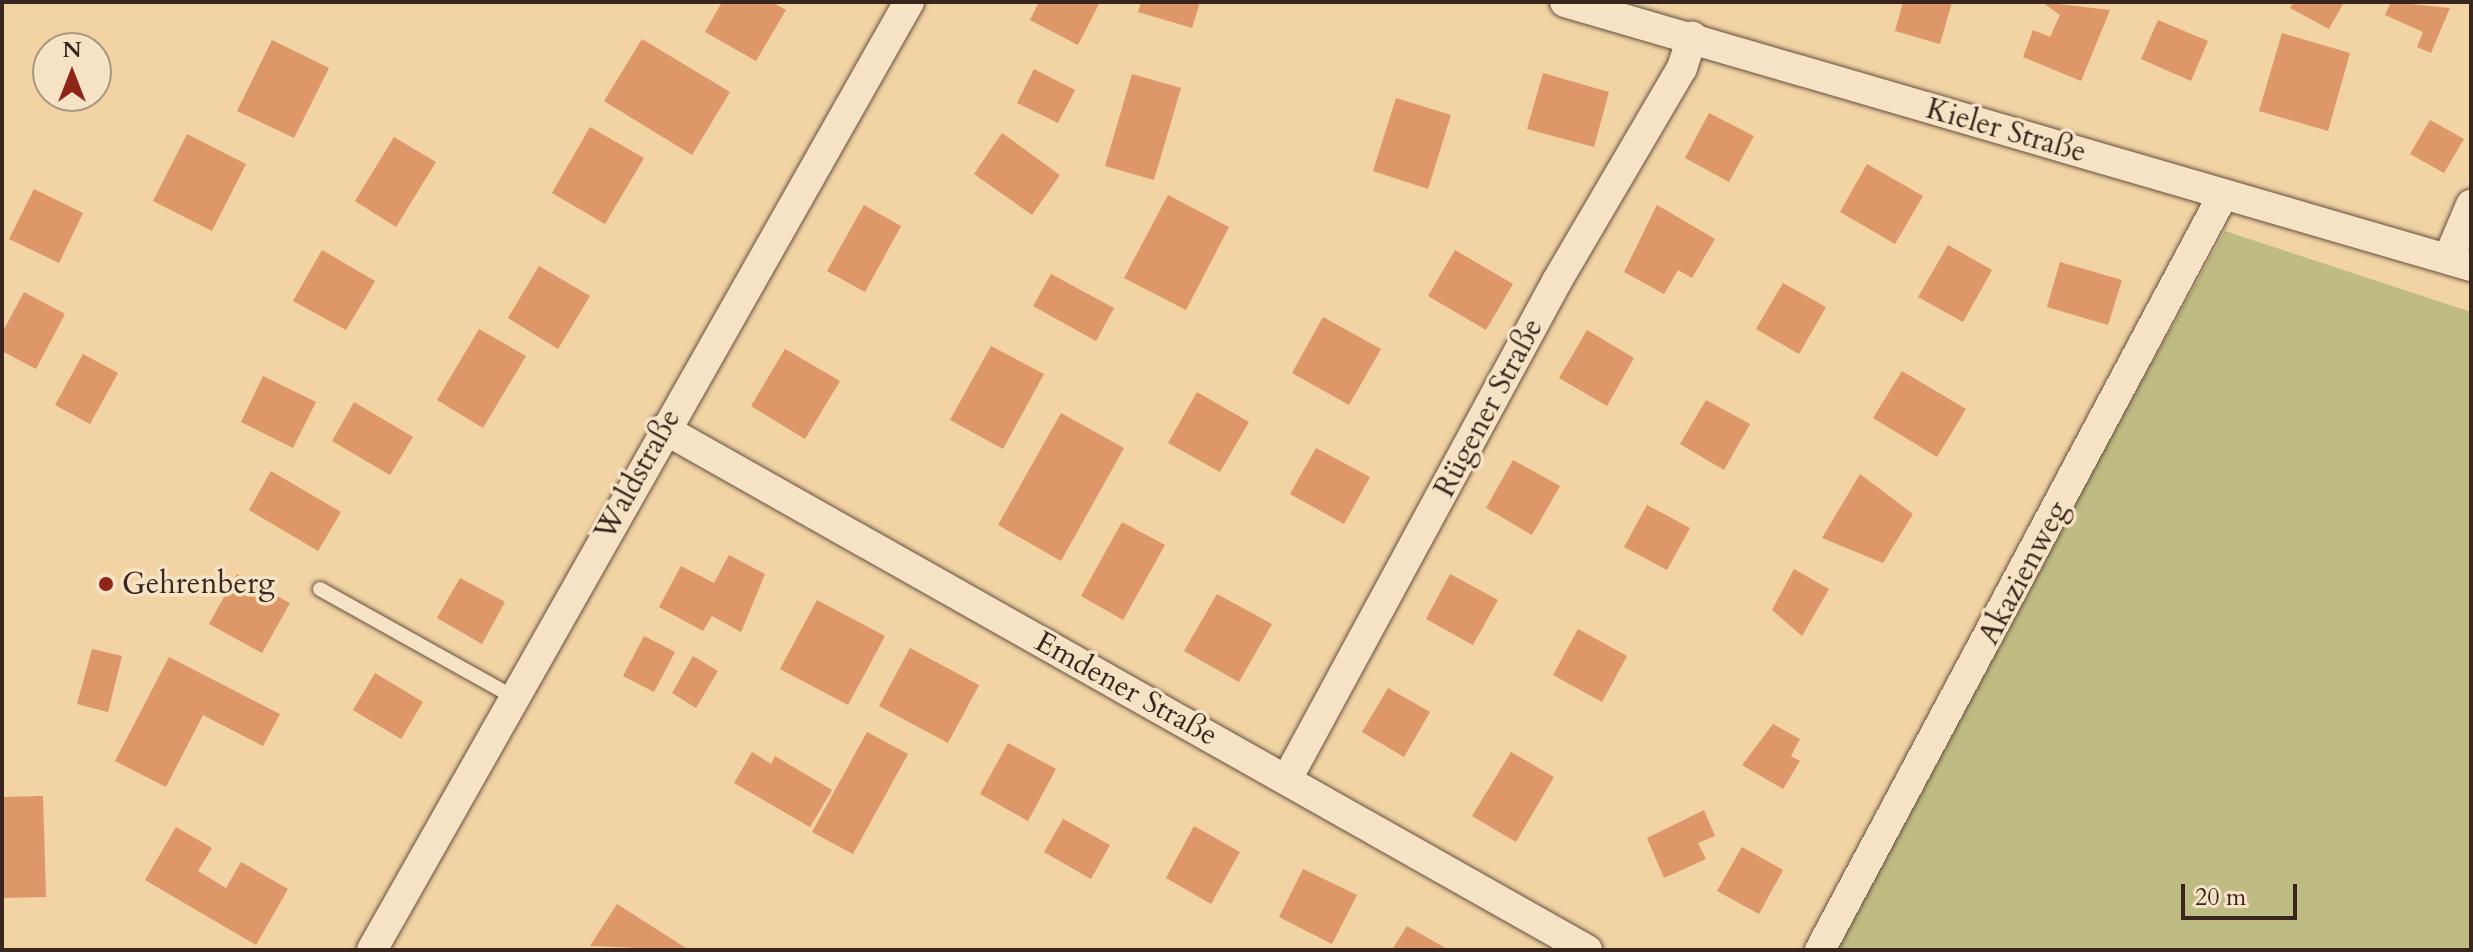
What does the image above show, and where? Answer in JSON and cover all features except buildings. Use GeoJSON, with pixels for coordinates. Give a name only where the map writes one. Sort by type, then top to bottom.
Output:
{"type":"FeatureCollection","features":[{"type":"Feature","properties":{"kind":"street","name":"Waldstraße"},"geometry":{"type":"LineString","coordinates":[[372,950],[664,429],[909,2]]}},
{"type":"Feature","properties":{"kind":"street","name":"Kieler Straße"},"geometry":{"type":"LineString","coordinates":[[1565,2],[2460,263]]}},
{"type":"Feature","properties":{"kind":"street","name":"Rügener Straße"},"geometry":{"type":"LineString","coordinates":[[1287,779],[1557,281],[1682,68],[1692,37]]}},
{"type":"Feature","properties":{"kind":"street","name":"Akazienweg"},"geometry":{"type":"LineString","coordinates":[[1820,950],[2223,195]]}},
{"type":"Feature","properties":{"kind":"street"},"geometry":{"type":"LineString","coordinates":[[2460,263],[2471,205]]}},
{"type":"Feature","properties":{"kind":"street","name":"Emdener Straße"},"geometry":{"type":"LineString","coordinates":[[664,429],[1587,950]]}},
{"type":"Feature","properties":{"kind":"lane"},"geometry":{"type":"LineString","coordinates":[[320,589],[513,697]]}},
{"type":"Feature","properties":{"kind":"shaded area"},"geometry":{"type":"Polygon","coordinates":[[[2225,231],[2471,312],[2471,950],[1827,950],[2225,231]]]}},
{"type":"Feature","properties":{"kind":"place","name":"Gehrenberg"},"geometry":{"type":"Point","coordinates":[106,584]}}]}
